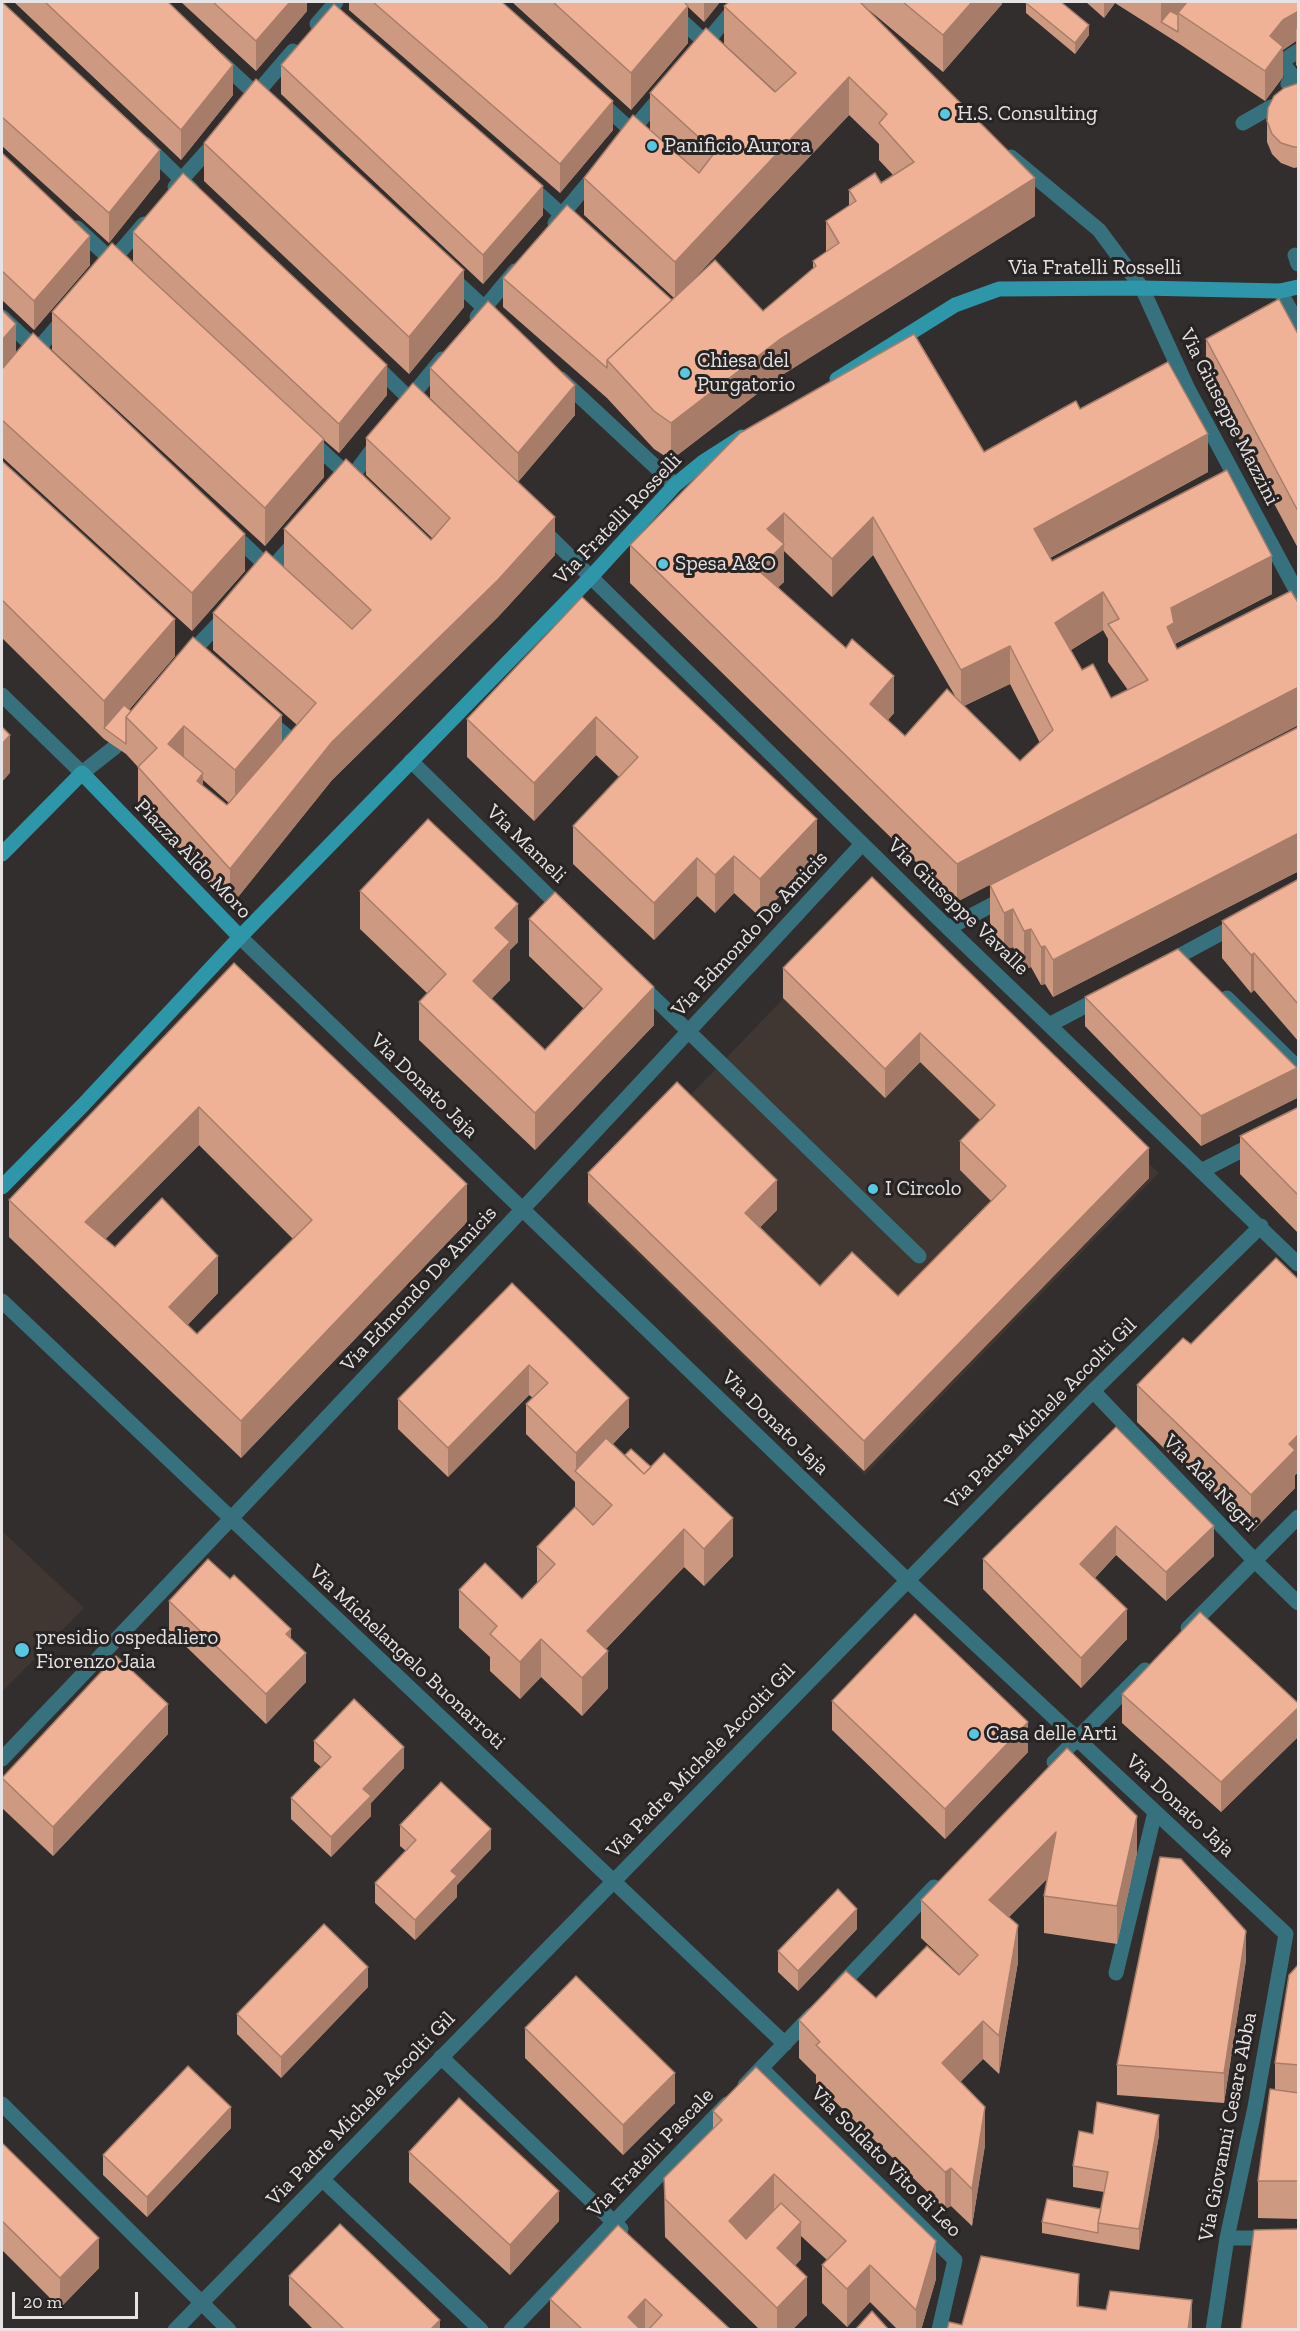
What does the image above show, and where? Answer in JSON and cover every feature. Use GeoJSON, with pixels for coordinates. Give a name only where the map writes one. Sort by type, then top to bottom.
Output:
{"type":"FeatureCollection","features":[{"type":"Feature","properties":{"kind":"street"},"geometry":{"type":"LineString","coordinates":[[661,2],[706,43]]}},
{"type":"Feature","properties":{"kind":"street"},"geometry":{"type":"LineString","coordinates":[[691,61],[740,2]]}},
{"type":"Feature","properties":{"kind":"street"},"geometry":{"type":"LineString","coordinates":[[241,112],[331,7]]}},
{"type":"Feature","properties":{"kind":"street"},"geometry":{"type":"LineString","coordinates":[[207,48],[273,111]]}},
{"type":"Feature","properties":{"kind":"street"},"geometry":{"type":"LineString","coordinates":[[1287,84],[1293,76],[1281,62],[1299,51]]}},
{"type":"Feature","properties":{"kind":"street"},"geometry":{"type":"LineString","coordinates":[[618,147],[676,78]]}},
{"type":"Feature","properties":{"kind":"street"},"geometry":{"type":"LineString","coordinates":[[588,90],[632,131]]}},
{"type":"Feature","properties":{"kind":"street"},"geometry":{"type":"LineString","coordinates":[[1243,123],[1271,107]]}},
{"type":"Feature","properties":{"kind":"street"},"geometry":{"type":"LineString","coordinates":[[167,198],[226,129]]}},
{"type":"Feature","properties":{"kind":"street"},"geometry":{"type":"LineString","coordinates":[[130,130],[207,204]]}},
{"type":"Feature","properties":{"kind":"street","name":"Via Giuseppe Mazzini"},"geometry":{"type":"LineString","coordinates":[[1001,148],[1099,230],[1142,288],[1232,485],[1299,594]]}},
{"type":"Feature","properties":{"kind":"street"},"geometry":{"type":"LineString","coordinates":[[548,231],[604,164]]}},
{"type":"Feature","properties":{"kind":"street"},"geometry":{"type":"LineString","coordinates":[[518,175],[562,214]]}},
{"type":"Feature","properties":{"kind":"street"},"geometry":{"type":"LineString","coordinates":[[61,214],[130,277]]}},
{"type":"Feature","properties":{"kind":"street"},"geometry":{"type":"LineString","coordinates":[[98,279],[151,216]]}},
{"type":"Feature","properties":{"kind":"street"},"geometry":{"type":"LineString","coordinates":[[469,326],[527,257]]}},
{"type":"Feature","properties":{"kind":"street"},"geometry":{"type":"LineString","coordinates":[[442,268],[502,324]]}},
{"type":"Feature","properties":{"kind":"street","name":"Via Fratelli Rosselli"},"geometry":{"type":"LineString","coordinates":[[821,389],[955,305],[999,289],[1142,288],[1280,291],[1299,287]]}},
{"type":"Feature","properties":{"kind":"street"},"geometry":{"type":"LineString","coordinates":[[1280,291],[1299,324]]}},
{"type":"Feature","properties":{"kind":"street"},"geometry":{"type":"LineString","coordinates":[[2,390],[75,306]]}},
{"type":"Feature","properties":{"kind":"street"},"geometry":{"type":"LineString","coordinates":[[2,317],[54,367]]}},
{"type":"Feature","properties":{"kind":"street"},"geometry":{"type":"LineString","coordinates":[[397,416],[454,344]]}},
{"type":"Feature","properties":{"kind":"street"},"geometry":{"type":"LineString","coordinates":[[359,350],[426,414]]}},
{"type":"Feature","properties":{"kind":"street"},"geometry":{"type":"LineString","coordinates":[[554,372],[675,485]]}},
{"type":"Feature","properties":{"kind":"street"},"geometry":{"type":"LineString","coordinates":[[299,430],[368,495]]}},
{"type":"Feature","properties":{"kind":"street","name":"Via Fratelli Rosselli"},"geometry":{"type":"LineString","coordinates":[[240,937],[590,578],[675,485],[703,462],[752,431]]}},
{"type":"Feature","properties":{"kind":"street"},"geometry":{"type":"LineString","coordinates":[[337,495],[384,434]]}},
{"type":"Feature","properties":{"kind":"street","name":"Via Giuseppe Vavalle"},"geometry":{"type":"LineString","coordinates":[[533,520],[948,928],[1299,1264]]}},
{"type":"Feature","properties":{"kind":"street"},"geometry":{"type":"LineString","coordinates":[[219,521],[287,587]]}},
{"type":"Feature","properties":{"kind":"street"},"geometry":{"type":"LineString","coordinates":[[255,587],[308,528]]}},
{"type":"Feature","properties":{"kind":"street"},"geometry":{"type":"LineString","coordinates":[[174,672],[238,604]]}},
{"type":"Feature","properties":{"kind":"street"},"geometry":{"type":"LineString","coordinates":[[2,695],[82,773]]}},
{"type":"Feature","properties":{"kind":"street"},"geometry":{"type":"LineString","coordinates":[[253,708],[299,746],[284,762]]}},
{"type":"Feature","properties":{"kind":"street"},"geometry":{"type":"LineString","coordinates":[[2,854],[82,773],[115,747]]}},
{"type":"Feature","properties":{"kind":"street","name":"Via Mameli"},"geometry":{"type":"LineString","coordinates":[[411,761],[571,917]]}},
{"type":"Feature","properties":{"kind":"street","name":"Piazza Aldo Moro"},"geometry":{"type":"LineString","coordinates":[[2,1187],[83,1105],[240,937],[82,773]]}},
{"type":"Feature","properties":{"kind":"street","name":"Via Edmondo De Amicis"},"geometry":{"type":"LineString","coordinates":[[2,1759],[231,1520],[689,1032],[862,844]]}},
{"type":"Feature","properties":{"kind":"street"},"geometry":{"type":"LineString","coordinates":[[948,928],[1022,889]]}},
{"type":"Feature","properties":{"kind":"street"},"geometry":{"type":"LineString","coordinates":[[1151,971],[1186,958],[1250,918]]}},
{"type":"Feature","properties":{"kind":"street","name":"Via Donato Jaja"},"geometry":{"type":"LineString","coordinates":[[240,937],[907,1580],[1286,1934]]}},
{"type":"Feature","properties":{"kind":"street"},"geometry":{"type":"LineString","coordinates":[[630,974],[919,1256]]}},
{"type":"Feature","properties":{"kind":"street"},"geometry":{"type":"LineString","coordinates":[[1215,987],[1299,1068]]}},
{"type":"Feature","properties":{"kind":"street"},"geometry":{"type":"LineString","coordinates":[[1049,1025],[1110,992]]}},
{"type":"Feature","properties":{"kind":"street"},"geometry":{"type":"LineString","coordinates":[[1203,1170],[1266,1138]]}},
{"type":"Feature","properties":{"kind":"street","name":"Via Padre Michele Accolti Gil"},"geometry":{"type":"LineString","coordinates":[[175,2330],[907,1580],[1093,1391],[1261,1226]]}},
{"type":"Feature","properties":{"kind":"street","name":"Via Michelangelo Buonarroti"},"geometry":{"type":"LineString","coordinates":[[2,1301],[785,2044]]}},
{"type":"Feature","properties":{"kind":"street","name":"Via Ada Negri"},"geometry":{"type":"LineString","coordinates":[[1093,1391],[1255,1561],[1299,1603]]}},
{"type":"Feature","properties":{"kind":"street"},"geometry":{"type":"LineString","coordinates":[[1173,1642],[1299,1516]]}},
{"type":"Feature","properties":{"kind":"street"},"geometry":{"type":"LineString","coordinates":[[1044,1773],[1157,1658]]}},
{"type":"Feature","properties":{"kind":"street"},"geometry":{"type":"LineString","coordinates":[[1116,1973],[1155,1812]]}},
{"type":"Feature","properties":{"kind":"street","name":"Via Fratelli Pascale"},"geometry":{"type":"LineString","coordinates":[[511,2330],[947,1874]]}},
{"type":"Feature","properties":{"kind":"street","name":"Via Giovanni Cesare Abba"},"geometry":{"type":"LineString","coordinates":[[1213,2330],[1227,2238],[1260,2108],[1286,1934]]}},
{"type":"Feature","properties":{"kind":"street"},"geometry":{"type":"LineString","coordinates":[[441,2057],[630,2237]]}},
{"type":"Feature","properties":{"kind":"street","name":"Via Soldato Vito di Leo"},"geometry":{"type":"LineString","coordinates":[[761,2068],[955,2260],[939,2330]]}},
{"type":"Feature","properties":{"kind":"street"},"geometry":{"type":"LineString","coordinates":[[2,2104],[229,2330]]}},
{"type":"Feature","properties":{"kind":"street"},"geometry":{"type":"LineString","coordinates":[[322,2179],[481,2330]]}},
{"type":"Feature","properties":{"kind":"street"},"geometry":{"type":"LineString","coordinates":[[1227,2238],[1299,2238]]}},
{"type":"Feature","properties":{"kind":"shaded area","name":"I Circolo"},"geometry":{"type":"Polygon","coordinates":[[[878,900],[1159,1173],[865,1475],[586,1204],[878,900]]]}},
{"type":"Feature","properties":{"kind":"shaded area","name":"presidio ospedaliero Fiorenzo Jaia"},"geometry":{"type":"Polygon","coordinates":[[[2,1531],[84,1608],[2,1692],[2,1531]]]}},
{"type":"Feature","properties":{"kind":"building"},"geometry":{"type":"Polygon","coordinates":[[[2,2],[160,150],[109,213],[2,117],[2,2]]]}},
{"type":"Feature","properties":{"kind":"building"},"geometry":{"type":"Polygon","coordinates":[[[45,2],[168,2],[233,65],[181,130],[45,2]]]}},
{"type":"Feature","properties":{"kind":"building"},"geometry":{"type":"Polygon","coordinates":[[[213,2],[290,2],[256,41],[213,2]]]}},
{"type":"Feature","properties":{"kind":"building"},"geometry":{"type":"Polygon","coordinates":[[[373,2],[502,2],[613,101],[560,164],[373,2]]]}},
{"type":"Feature","properties":{"kind":"building"},"geometry":{"type":"Polygon","coordinates":[[[553,2],[684,2],[688,6],[631,73],[553,2]]]}},
{"type":"Feature","properties":{"kind":"building"},"geometry":{"type":"Polygon","coordinates":[[[729,2],[860,2],[1035,178],[779,340],[671,423],[654,411],[607,360],[715,260],[763,311],[816,266],[813,261],[839,243],[826,221],[856,201],[849,190],[875,173],[881,183],[914,162],[879,123],[887,114],[849,77],[675,262],[584,178],[633,115],[699,173],[715,152],[650,93],[706,28],[775,92],[796,73],[724,6],[729,2]]]}},
{"type":"Feature","properties":{"kind":"building"},"geometry":{"type":"Polygon","coordinates":[[[903,2],[972,2],[943,35],[903,2]]]}},
{"type":"Feature","properties":{"kind":"building"},"geometry":{"type":"Polygon","coordinates":[[[1027,2],[1061,2],[1089,25],[1075,43],[1027,2]]]}},
{"type":"Feature","properties":{"kind":"building"},"geometry":{"type":"Polygon","coordinates":[[[1187,2],[1299,2],[1299,11],[1283,20],[1270,36],[1283,47],[1265,71],[1178,13],[1187,2]]]}},
{"type":"Feature","properties":{"kind":"building"},"geometry":{"type":"Polygon","coordinates":[[[334,4],[543,186],[483,255],[281,65],[334,4]]]}},
{"type":"Feature","properties":{"kind":"building"},"geometry":{"type":"Polygon","coordinates":[[[1170,11],[1178,15],[1178,32],[1161,22],[1170,11]]]}},
{"type":"Feature","properties":{"kind":"building"},"geometry":{"type":"Polygon","coordinates":[[[256,79],[464,270],[409,337],[204,143],[256,79]]]}},
{"type":"Feature","properties":{"kind":"building"},"geometry":{"type":"Polygon","coordinates":[[[1299,84],[1299,147],[1281,143],[1272,134],[1267,121],[1268,108],[1274,96],[1284,88],[1299,84]]]}},
{"type":"Feature","properties":{"kind":"building"},"geometry":{"type":"Polygon","coordinates":[[[2,153],[90,236],[34,301],[2,271],[2,153]]]}},
{"type":"Feature","properties":{"kind":"building"},"geometry":{"type":"Polygon","coordinates":[[[183,173],[387,365],[339,424],[133,232],[183,173]]]}},
{"type":"Feature","properties":{"kind":"building"},"geometry":{"type":"Polygon","coordinates":[[[567,205],[672,300],[607,360],[607,368],[503,278],[567,205]]]}},
{"type":"Feature","properties":{"kind":"building"},"geometry":{"type":"Polygon","coordinates":[[[112,243],[324,439],[265,508],[52,312],[112,243]]]}},
{"type":"Feature","properties":{"kind":"building"},"geometry":{"type":"Polygon","coordinates":[[[1279,299],[1299,336],[1299,513],[1206,339],[1279,299]]]}},
{"type":"Feature","properties":{"kind":"building"},"geometry":{"type":"Polygon","coordinates":[[[488,301],[575,385],[518,453],[430,368],[488,301]]]}},
{"type":"Feature","properties":{"kind":"building"},"geometry":{"type":"Polygon","coordinates":[[[2,310],[16,324],[2,340],[2,310]]]}},
{"type":"Feature","properties":{"kind":"building"},"geometry":{"type":"Polygon","coordinates":[[[33,333],[245,534],[192,593],[2,420],[2,369],[33,333]]]}},
{"type":"Feature","properties":{"kind":"building"},"geometry":{"type":"Polygon","coordinates":[[[914,334],[984,452],[1076,401],[1080,409],[1168,362],[1208,434],[1034,529],[1052,561],[1227,470],[1272,556],[1171,608],[1174,623],[1167,627],[1177,649],[1291,591],[1299,604],[1299,687],[957,864],[630,545],[740,433],[914,334]],[[784,513],[767,529],[784,544],[758,570],[846,648],[852,639],[894,676],[870,704],[905,736],[947,689],[1020,761],[1053,730],[1010,646],[961,670],[873,517],[832,559],[784,513]],[[1103,592],[1055,623],[1082,670],[1093,664],[1111,698],[1148,680],[1108,624],[1119,619],[1103,592]]]}},
{"type":"Feature","properties":{"kind":"building"},"geometry":{"type":"Polygon","coordinates":[[[413,383],[555,517],[498,580],[332,742],[230,869],[138,767],[157,748],[126,717],[193,637],[282,715],[235,770],[184,726],[168,744],[203,773],[197,781],[227,805],[316,703],[213,613],[266,551],[352,629],[371,610],[284,529],[346,459],[431,540],[450,518],[366,438],[413,383]]]}},
{"type":"Feature","properties":{"kind":"building"},"geometry":{"type":"Polygon","coordinates":[[[2,461],[175,619],[104,701],[2,600],[2,461]]]}},
{"type":"Feature","properties":{"kind":"building"},"geometry":{"type":"Polygon","coordinates":[[[582,597],[817,819],[760,879],[734,856],[715,875],[697,858],[654,903],[573,826],[638,757],[596,717],[534,783],[467,719],[582,597]]]}},
{"type":"Feature","properties":{"kind":"building"},"geometry":{"type":"Polygon","coordinates":[[[124,705],[131,711],[126,717],[126,744],[104,728],[124,705]]]}},
{"type":"Feature","properties":{"kind":"building"},"geometry":{"type":"Polygon","coordinates":[[[2,727],[10,735],[2,744],[2,727]]]}},
{"type":"Feature","properties":{"kind":"building"},"geometry":{"type":"Polygon","coordinates":[[[1299,727],[1299,833],[1053,960],[1045,946],[1041,947],[1031,929],[1024,931],[1013,909],[1004,913],[990,885],[1299,727]]]}},
{"type":"Feature","properties":{"kind":"building"},"geometry":{"type":"Polygon","coordinates":[[[428,819],[518,904],[495,928],[510,942],[473,981],[545,1050],[602,989],[529,919],[555,892],[654,987],[535,1113],[419,1002],[446,974],[360,891],[428,819]]]}},
{"type":"Feature","properties":{"kind":"building"},"geometry":{"type":"Polygon","coordinates":[[[872,877],[1149,1148],[864,1441],[588,1173],[677,1082],[777,1180],[745,1213],[820,1286],[852,1252],[898,1296],[1006,1186],[960,1141],[995,1105],[920,1033],[885,1069],[783,968],[872,877]]]}},
{"type":"Feature","properties":{"kind":"building"},"geometry":{"type":"Polygon","coordinates":[[[1299,879],[1299,1005],[1254,953],[1251,955],[1222,921],[1299,879]]]}},
{"type":"Feature","properties":{"kind":"building"},"geometry":{"type":"Polygon","coordinates":[[[1178,949],[1297,1068],[1201,1116],[1085,997],[1178,949]]]}},
{"type":"Feature","properties":{"kind":"building"},"geometry":{"type":"Polygon","coordinates":[[[234,963],[467,1184],[241,1421],[9,1200],[234,963]],[[199,1107],[85,1222],[115,1247],[162,1198],[218,1256],[169,1307],[197,1334],[312,1220],[199,1107]]]}},
{"type":"Feature","properties":{"kind":"building"},"geometry":{"type":"Polygon","coordinates":[[[1299,1107],[1299,1196],[1240,1136],[1299,1107]]]}},
{"type":"Feature","properties":{"kind":"building"},"geometry":{"type":"Polygon","coordinates":[[[1276,1258],[1299,1280],[1299,1434],[1289,1444],[1295,1450],[1251,1495],[1137,1385],[1183,1338],[1191,1344],[1276,1258]]]}},
{"type":"Feature","properties":{"kind":"building"},"geometry":{"type":"Polygon","coordinates":[[[512,1283],[629,1398],[576,1453],[526,1404],[548,1383],[529,1365],[448,1448],[398,1399],[512,1283]]]}},
{"type":"Feature","properties":{"kind":"building"},"geometry":{"type":"Polygon","coordinates":[[[1116,1427],[1214,1526],[1166,1572],[1116,1526],[1080,1564],[1127,1609],[1081,1658],[983,1559],[1116,1427]]]}},
{"type":"Feature","properties":{"kind":"building"},"geometry":{"type":"Polygon","coordinates":[[[606,1438],[644,1474],[664,1453],[733,1518],[704,1549],[684,1529],[587,1631],[608,1651],[582,1678],[541,1639],[520,1662],[490,1634],[497,1626],[459,1590],[485,1563],[522,1599],[555,1564],[537,1547],[575,1507],[593,1525],[612,1505],[575,1471],[606,1438]]]}},
{"type":"Feature","properties":{"kind":"building"},"geometry":{"type":"Polygon","coordinates":[[[631,1449],[651,1467],[644,1474],[625,1455],[631,1449]]]}},
{"type":"Feature","properties":{"kind":"building"},"geometry":{"type":"Polygon","coordinates":[[[208,1559],[230,1579],[234,1575],[291,1629],[286,1634],[306,1653],[266,1694],[169,1601],[208,1559]]]}},
{"type":"Feature","properties":{"kind":"building"},"geometry":{"type":"Polygon","coordinates":[[[1200,1612],[1299,1704],[1299,1707],[1221,1782],[1122,1694],[1200,1612]]]}},
{"type":"Feature","properties":{"kind":"building"},"geometry":{"type":"Polygon","coordinates":[[[915,1614],[1028,1722],[945,1809],[832,1701],[915,1614]]]}},
{"type":"Feature","properties":{"kind":"building"},"geometry":{"type":"Polygon","coordinates":[[[116,1656],[168,1704],[53,1827],[2,1778],[116,1656]]]}},
{"type":"Feature","properties":{"kind":"building"},"geometry":{"type":"Polygon","coordinates":[[[354,1699],[404,1747],[363,1789],[371,1796],[331,1837],[291,1798],[331,1757],[314,1741],[354,1699]]]}},
{"type":"Feature","properties":{"kind":"building"},"geometry":{"type":"Polygon","coordinates":[[[1067,1748],[1137,1816],[1117,1906],[1044,1896],[1056,1832],[989,1900],[1018,1925],[999,2036],[983,2021],[942,2063],[985,2107],[972,2189],[951,2168],[945,2172],[816,2045],[820,2042],[799,2020],[846,1971],[876,1998],[927,1946],[959,1975],[978,1955],[921,1900],[1067,1748]]]}},
{"type":"Feature","properties":{"kind":"building"},"geometry":{"type":"Polygon","coordinates":[[[441,1782],[491,1829],[451,1871],[457,1876],[415,1920],[375,1883],[416,1840],[400,1825],[441,1782]]]}},
{"type":"Feature","properties":{"kind":"building"},"geometry":{"type":"Polygon","coordinates":[[[1160,1857],[1181,1859],[1246,1931],[1224,2073],[1117,2065],[1160,1857]]]}},
{"type":"Feature","properties":{"kind":"building"},"geometry":{"type":"Polygon","coordinates":[[[838,1889],[857,1909],[798,1971],[778,1951],[838,1889]]]}},
{"type":"Feature","properties":{"kind":"building"},"geometry":{"type":"Polygon","coordinates":[[[324,1924],[368,1967],[281,2057],[237,2014],[324,1924]]]}},
{"type":"Feature","properties":{"kind":"building"},"geometry":{"type":"Polygon","coordinates":[[[1299,1964],[1299,2065],[1275,2063],[1289,1975],[1299,1964]]]}},
{"type":"Feature","properties":{"kind":"building"},"geometry":{"type":"Polygon","coordinates":[[[576,1976],[675,2073],[623,2125],[525,2028],[576,1976]]]}},
{"type":"Feature","properties":{"kind":"building"},"geometry":{"type":"Polygon","coordinates":[[[188,2066],[231,2107],[147,2197],[103,2155],[188,2066]]]}},
{"type":"Feature","properties":{"kind":"building"},"geometry":{"type":"Polygon","coordinates":[[[756,2067],[936,2241],[916,2310],[870,2265],[847,2289],[822,2265],[846,2241],[774,2174],[729,2221],[746,2239],[781,2203],[801,2222],[777,2248],[807,2277],[777,2308],[665,2199],[664,2178],[722,2120],[713,2111],[756,2067]]]}},
{"type":"Feature","properties":{"kind":"building"},"geometry":{"type":"Polygon","coordinates":[[[1270,2089],[1299,2093],[1299,2181],[1258,2181],[1270,2089]]]}},
{"type":"Feature","properties":{"kind":"building"},"geometry":{"type":"Polygon","coordinates":[[[459,2098],[559,2191],[510,2245],[409,2152],[459,2098]]]}},
{"type":"Feature","properties":{"kind":"building"},"geometry":{"type":"Polygon","coordinates":[[[1097,2102],[1159,2115],[1139,2229],[1098,2223],[1108,2172],[1073,2166],[1079,2131],[1093,2134],[1097,2102]]]}},
{"type":"Feature","properties":{"kind":"building"},"geometry":{"type":"Polygon","coordinates":[[[2,2143],[99,2238],[60,2278],[2,2221],[2,2143]]]}},
{"type":"Feature","properties":{"kind":"building"},"geometry":{"type":"Polygon","coordinates":[[[1047,2199],[1101,2209],[1098,2233],[1042,2222],[1047,2199]]]}},
{"type":"Feature","properties":{"kind":"building"},"geometry":{"type":"Polygon","coordinates":[[[340,2224],[440,2320],[430,2330],[345,2330],[289,2276],[340,2224]]]}},
{"type":"Feature","properties":{"kind":"building"},"geometry":{"type":"Polygon","coordinates":[[[618,2225],[731,2330],[648,2330],[662,2315],[645,2299],[628,2317],[641,2330],[583,2330],[550,2299],[618,2225]]]}},
{"type":"Feature","properties":{"kind":"building"},"geometry":{"type":"Polygon","coordinates":[[[1299,2229],[1299,2330],[1241,2330],[1254,2230],[1299,2229]]]}},
{"type":"Feature","properties":{"kind":"building"},"geometry":{"type":"Polygon","coordinates":[[[981,2256],[1079,2274],[1077,2306],[1106,2310],[1110,2291],[1192,2300],[1188,2330],[947,2330],[949,2322],[962,2325],[981,2256]]]}},
{"type":"Feature","properties":{"kind":"building"},"geometry":{"type":"Polygon","coordinates":[[[872,2311],[889,2330],[855,2330],[872,2311]]]}},
{"type":"Feature","properties":{"kind":"place","name":"H.S. Consulting"},"geometry":{"type":"Point","coordinates":[945,114]}},
{"type":"Feature","properties":{"kind":"place","name":"Panificio Aurora"},"geometry":{"type":"Point","coordinates":[652,146]}},
{"type":"Feature","properties":{"kind":"place","name":"Chiesa del Purgatorio"},"geometry":{"type":"Point","coordinates":[685,373]}},
{"type":"Feature","properties":{"kind":"place","name":"Spesa A&O"},"geometry":{"type":"Point","coordinates":[663,564]}},
{"type":"Feature","properties":{"kind":"place","name":"I Circolo"},"geometry":{"type":"Point","coordinates":[873,1189]}},
{"type":"Feature","properties":{"kind":"place","name":"presidio ospedaliero Fiorenzo Jaia"},"geometry":{"type":"Point","coordinates":[22,1650]}},
{"type":"Feature","properties":{"kind":"place","name":"Casa delle Arti"},"geometry":{"type":"Point","coordinates":[974,1734]}}]}
